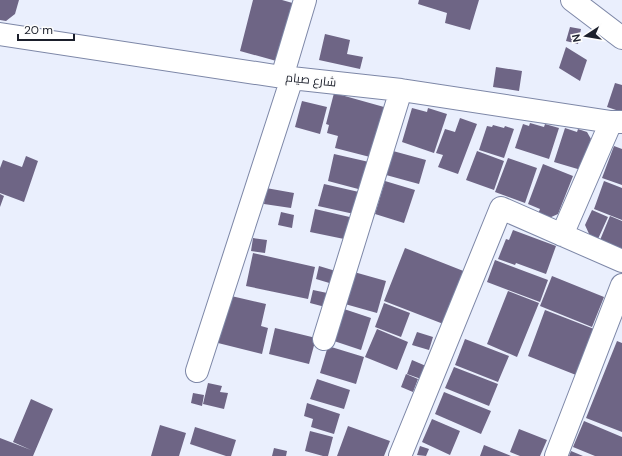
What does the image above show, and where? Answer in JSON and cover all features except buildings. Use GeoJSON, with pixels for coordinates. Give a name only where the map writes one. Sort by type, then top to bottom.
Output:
{"type":"FeatureCollection","features":[{"type":"Feature","properties":{"kind":"street"},"geometry":{"type":"LineString","coordinates":[[197,371],[287,77],[305,0]]}},
{"type":"Feature","properties":{"kind":"street"},"geometry":{"type":"LineString","coordinates":[[572,0],[622,38]]}},
{"type":"Feature","properties":{"kind":"street","name":"شارع صيام"},"geometry":{"type":"LineString","coordinates":[[0,34],[287,77],[400,90],[616,122]]}},
{"type":"Feature","properties":{"kind":"street"},"geometry":{"type":"LineString","coordinates":[[324,339],[400,90]]}},
{"type":"Feature","properties":{"kind":"street"},"geometry":{"type":"LineString","coordinates":[[562,235],[616,122]]}},
{"type":"Feature","properties":{"kind":"street"},"geometry":{"type":"LineString","coordinates":[[400,456],[501,208],[622,261]]}},
{"type":"Feature","properties":{"kind":"street"},"geometry":{"type":"LineString","coordinates":[[556,456],[622,285]]}}]}
